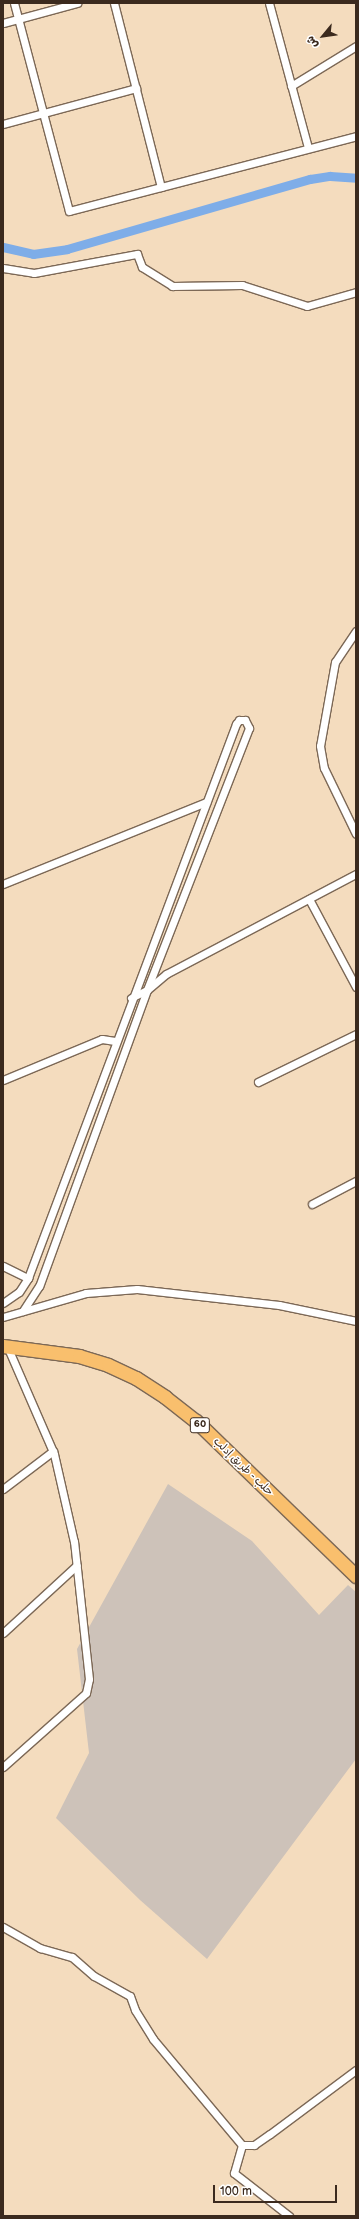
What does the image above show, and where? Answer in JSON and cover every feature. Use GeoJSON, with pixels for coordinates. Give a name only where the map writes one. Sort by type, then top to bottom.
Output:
{"type":"FeatureCollection","features":[{"type":"Feature","properties":{"kind":"highway","name":"حلب - طريق إدلب"},"geometry":{"type":"LineString","coordinates":[[5,1346],[78,1356],[108,1365],[136,1378],[165,1397],[196,1421],[356,1576]]}},
{"type":"Feature","properties":{"kind":"street"},"geometry":{"type":"LineString","coordinates":[[14,3],[69,211],[356,136]]}},
{"type":"Feature","properties":{"kind":"street"},"geometry":{"type":"LineString","coordinates":[[3,23],[77,3]]}},
{"type":"Feature","properties":{"kind":"street"},"geometry":{"type":"LineString","coordinates":[[114,3],[161,187]]}},
{"type":"Feature","properties":{"kind":"street"},"geometry":{"type":"LineString","coordinates":[[269,3],[308,148]]}},
{"type":"Feature","properties":{"kind":"street"},"geometry":{"type":"LineString","coordinates":[[291,86],[356,46]]}},
{"type":"Feature","properties":{"kind":"street"},"geometry":{"type":"LineString","coordinates":[[3,124],[136,88]]}},
{"type":"Feature","properties":{"kind":"street"},"geometry":{"type":"LineString","coordinates":[[3,268],[34,273],[136,254],[142,267],[172,286],[242,285],[307,306],[356,292]]}},
{"type":"Feature","properties":{"kind":"street"},"geometry":{"type":"LineString","coordinates":[[356,631],[335,662],[320,746],[324,768],[356,834]]}},
{"type":"Feature","properties":{"kind":"street"},"geometry":{"type":"LineString","coordinates":[[3,1303],[19,1292],[28,1278],[131,998],[236,724],[239,720],[245,720],[249,728],[147,990],[39,1286],[23,1311]]}},
{"type":"Feature","properties":{"kind":"street"},"geometry":{"type":"LineString","coordinates":[[3,884],[206,802]]}},
{"type":"Feature","properties":{"kind":"street"},"geometry":{"type":"LineString","coordinates":[[131,998],[147,990],[166,974],[356,874]]}},
{"type":"Feature","properties":{"kind":"street"},"geometry":{"type":"LineString","coordinates":[[309,899],[356,987]]}},
{"type":"Feature","properties":{"kind":"street"},"geometry":{"type":"LineString","coordinates":[[258,1082],[356,1034]]}},
{"type":"Feature","properties":{"kind":"street"},"geometry":{"type":"LineString","coordinates":[[3,1080],[102,1039],[115,1041]]}},
{"type":"Feature","properties":{"kind":"street"},"geometry":{"type":"LineString","coordinates":[[312,1204],[356,1181]]}},
{"type":"Feature","properties":{"kind":"street"},"geometry":{"type":"LineString","coordinates":[[3,1266],[28,1278]]}},
{"type":"Feature","properties":{"kind":"street"},"geometry":{"type":"LineString","coordinates":[[3,1317],[86,1293],[137,1289],[279,1305],[356,1321]]}},
{"type":"Feature","properties":{"kind":"street"},"geometry":{"type":"LineString","coordinates":[[3,1767],[86,1692],[89,1679],[74,1542],[53,1451],[5,1346]]}},
{"type":"Feature","properties":{"kind":"street"},"geometry":{"type":"LineString","coordinates":[[3,1489],[53,1451]]}},
{"type":"Feature","properties":{"kind":"street"},"geometry":{"type":"LineString","coordinates":[[3,1633],[77,1565]]}},
{"type":"Feature","properties":{"kind":"street"},"geometry":{"type":"LineString","coordinates":[[3,1928],[40,1948],[72,1957],[94,1976],[130,1996],[134,2010],[153,2039],[242,2145],[254,2145],[356,2070]]}},
{"type":"Feature","properties":{"kind":"street"},"geometry":{"type":"LineString","coordinates":[[242,2145],[234,2173],[289,2216]]}},
{"type":"Feature","properties":{"kind":"shaded area"},"geometry":{"type":"Polygon","coordinates":[[[168,1484],[252,1541],[319,1615],[348,1585],[356,1592],[356,1759],[207,1959],[140,1900],[56,1818],[89,1753],[77,1649],[168,1484]]]}},
{"type":"Feature","properties":{"kind":"waterway"},"geometry":{"type":"LineString","coordinates":[[3,247],[33,254],[67,249],[310,179],[330,176],[356,178]]}}]}
